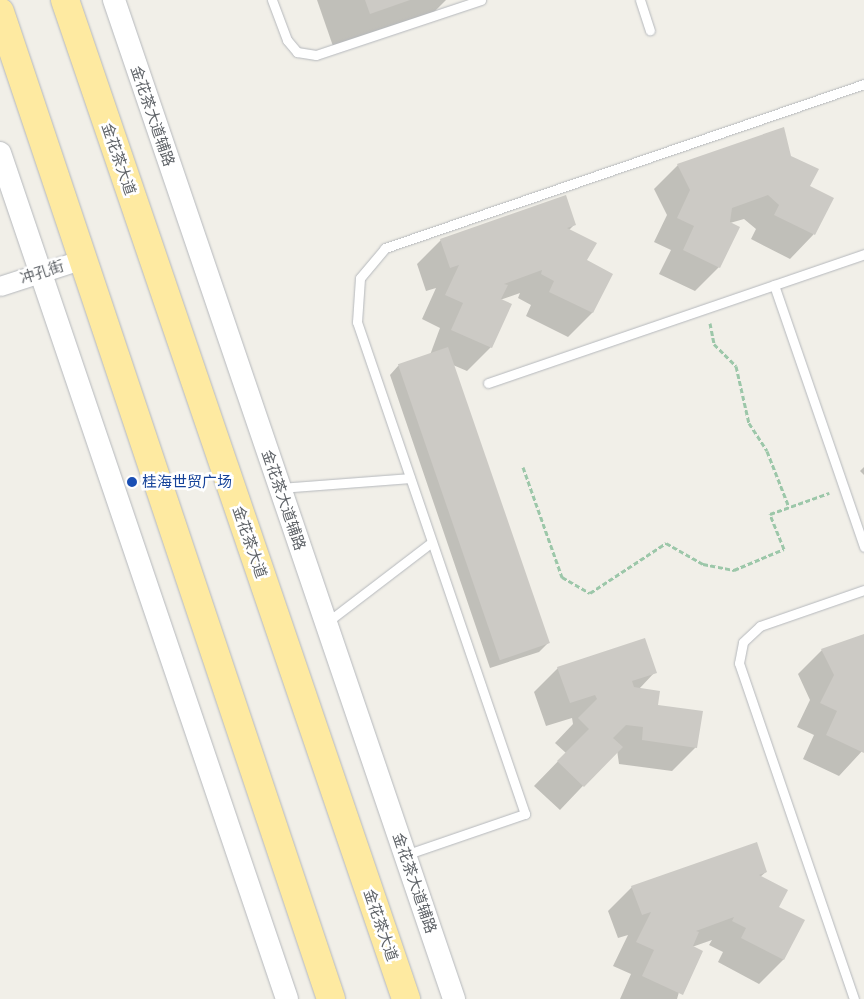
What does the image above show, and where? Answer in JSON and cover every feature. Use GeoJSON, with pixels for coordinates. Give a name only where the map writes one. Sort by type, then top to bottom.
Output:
{"type":"FeatureCollection","features":[{"type":"Feature","properties":{"kind":"highway","name":"金花茶大道"},"geometry":{"type":"LineString","coordinates":[[65,0],[406,999]]}},
{"type":"Feature","properties":{"kind":"highway"},"geometry":{"type":"LineString","coordinates":[[0,12],[331,999]]}},
{"type":"Feature","properties":{"kind":"street","name":"金花茶大道辅路"},"geometry":{"type":"LineString","coordinates":[[114,0],[454,999]]}},
{"type":"Feature","properties":{"kind":"street"},"geometry":{"type":"LineString","coordinates":[[0,153],[287,999]]}},
{"type":"Feature","properties":{"kind":"street","name":"冲孔街"},"geometry":{"type":"LineString","coordinates":[[0,286],[83,259]]}},
{"type":"Feature","properties":{"kind":"lane"},"geometry":{"type":"LineString","coordinates":[[272,0],[287,40],[297,52],[316,55],[481,0]]}},
{"type":"Feature","properties":{"kind":"lane"},"geometry":{"type":"LineString","coordinates":[[640,0],[650,30]]}},
{"type":"Feature","properties":{"kind":"lane"},"geometry":{"type":"LineString","coordinates":[[405,855],[525,814],[357,322],[360,278],[385,248],[864,84]]}},
{"type":"Feature","properties":{"kind":"lane"},"geometry":{"type":"LineString","coordinates":[[488,383],[864,254]]}},
{"type":"Feature","properties":{"kind":"lane"},"geometry":{"type":"LineString","coordinates":[[774,285],[864,547]]}},
{"type":"Feature","properties":{"kind":"lane"},"geometry":{"type":"LineString","coordinates":[[280,488],[410,478]]}},
{"type":"Feature","properties":{"kind":"lane"},"geometry":{"type":"LineString","coordinates":[[326,623],[432,542]]}},
{"type":"Feature","properties":{"kind":"lane"},"geometry":{"type":"LineString","coordinates":[[854,999],[739,663],[743,642],[760,626],[864,590]]}},
{"type":"Feature","properties":{"kind":"path"},"geometry":{"type":"LineString","coordinates":[[707,308],[714,344],[736,366],[749,423],[767,451],[789,507]]}},
{"type":"Feature","properties":{"kind":"path"},"geometry":{"type":"LineString","coordinates":[[523,467],[562,577],[590,593],[666,544],[703,564],[734,570],[784,549],[770,514],[844,488]]}},
{"type":"Feature","properties":{"kind":"building"},"geometry":{"type":"Polygon","coordinates":[[[365,0],[410,0],[370,14],[365,0]]]}},
{"type":"Feature","properties":{"kind":"building"},"geometry":{"type":"Polygon","coordinates":[[[784,127],[791,156],[819,169],[810,186],[834,198],[815,235],[774,215],[779,205],[768,195],[732,208],[730,222],[740,227],[720,268],[683,250],[694,226],[677,218],[690,190],[677,164],[784,127]]]}},
{"type":"Feature","properties":{"kind":"building"},"geometry":{"type":"Polygon","coordinates":[[[566,195],[576,225],[567,228],[597,243],[587,260],[613,274],[593,313],[549,292],[554,281],[541,274],[542,270],[504,284],[508,285],[501,299],[512,304],[492,348],[451,330],[463,303],[445,295],[459,265],[450,268],[440,239],[566,195]]]}},
{"type":"Feature","properties":{"kind":"building"},"geometry":{"type":"Polygon","coordinates":[[[448,347],[550,643],[500,660],[398,364],[448,347]]]}},
{"type":"Feature","properties":{"kind":"building"},"geometry":{"type":"Polygon","coordinates":[[[864,634],[864,753],[826,735],[837,711],[820,703],[834,675],[821,649],[864,634]]]}},
{"type":"Feature","properties":{"kind":"building"},"geometry":{"type":"Polygon","coordinates":[[[645,638],[657,673],[632,681],[634,687],[660,691],[658,705],[703,711],[697,748],[642,740],[643,727],[626,725],[613,738],[623,747],[584,787],[557,761],[589,729],[578,718],[597,699],[595,695],[570,703],[557,667],[645,638]]]}},
{"type":"Feature","properties":{"kind":"building"},"geometry":{"type":"Polygon","coordinates":[[[757,842],[767,872],[759,875],[788,890],[779,907],[805,920],[784,960],[741,938],[746,928],[732,921],[734,917],[696,931],[699,932],[693,946],[703,951],[683,995],[642,976],[654,950],[636,942],[651,912],[642,915],[631,886],[757,842]]]}},
{"type":"Feature","properties":{"kind":"place","name":"桂海世贸广场"},"geometry":{"type":"Point","coordinates":[132,482]}}]}
